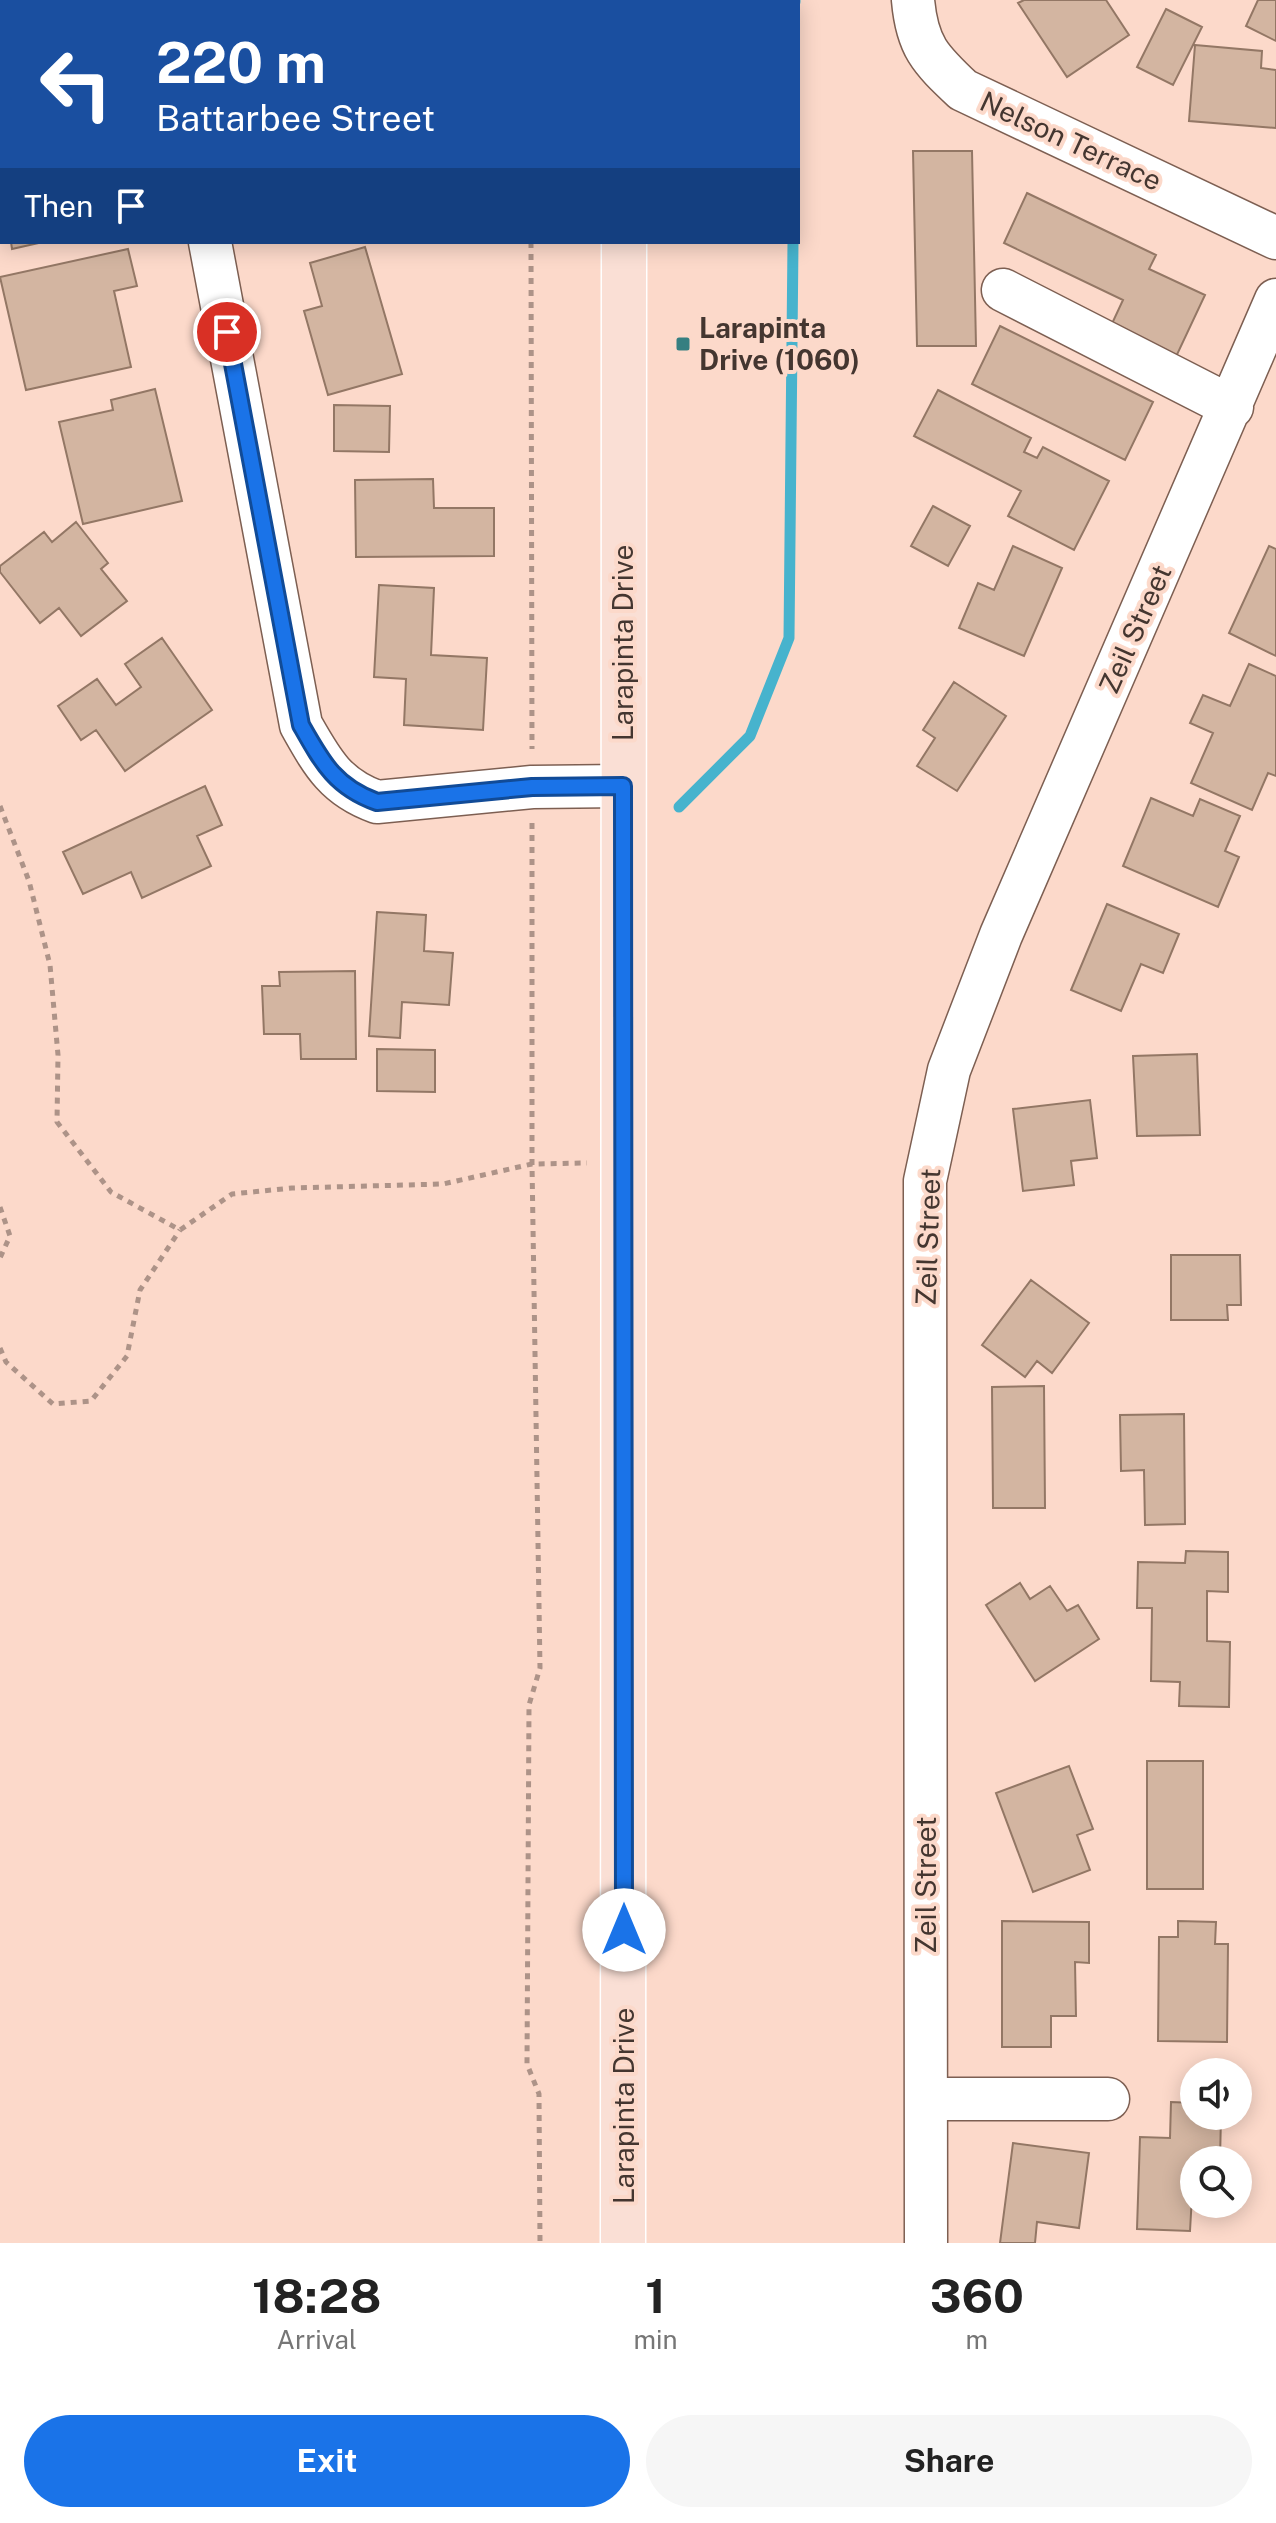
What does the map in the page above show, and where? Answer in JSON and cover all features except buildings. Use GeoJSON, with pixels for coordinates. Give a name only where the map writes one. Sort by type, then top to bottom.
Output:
{"type":"FeatureCollection","features":[{"type":"Feature","properties":{"kind":"main road","name":"Larapinta Drive"},"geometry":{"type":"LineString","coordinates":[[623,2243],[624,244]]}},
{"type":"Feature","properties":{"kind":"street","name":"Nelson Terrace"},"geometry":{"type":"LineString","coordinates":[[913,0],[916,32],[936,64],[963,90],[1276,238]]}},
{"type":"Feature","properties":{"kind":"street"},"geometry":{"type":"LineString","coordinates":[[210,244],[301,725],[325,767],[353,793],[377,802],[532,787],[623,786]]}},
{"type":"Feature","properties":{"kind":"street"},"geometry":{"type":"LineString","coordinates":[[1003,290],[1232,407]]}},
{"type":"Feature","properties":{"kind":"street","name":"Zeil Street"},"geometry":{"type":"LineString","coordinates":[[926,2243],[925,1181],[949,1070],[996,949],[1276,300]]}},
{"type":"Feature","properties":{"kind":"street"},"geometry":{"type":"LineString","coordinates":[[926,2099],[1108,2099]]}},
{"type":"Feature","properties":{"kind":"path"},"geometry":{"type":"LineString","coordinates":[[531,244],[532,1164],[540,1668],[529,1705],[527,2064],[539,2094],[540,2243]]}},
{"type":"Feature","properties":{"kind":"path"},"geometry":{"type":"LineString","coordinates":[[0,806],[29,881],[50,965],[58,1055],[57,1122],[111,1192],[180,1230]]}},
{"type":"Feature","properties":{"kind":"path"},"geometry":{"type":"LineString","coordinates":[[0,1348],[6,1362],[53,1404],[91,1401],[127,1356],[140,1290],[180,1230],[232,1194],[292,1188],[443,1184],[532,1164],[624,1163]]}},
{"type":"Feature","properties":{"kind":"path"},"geometry":{"type":"LineString","coordinates":[[0,1207],[10,1236],[0,1258]]}},
{"type":"Feature","properties":{"kind":"waterway"},"geometry":{"type":"LineString","coordinates":[[679,807],[750,736],[789,638],[793,244]]}},
{"type":"Feature","properties":{"kind":"place","name":"Larapinta Drive (1060)"},"geometry":{"type":"Point","coordinates":[683,344]}},
{"type":"Feature","properties":{"kind":"route"},"geometry":{"type":"LineString","coordinates":[[227,332],[301,725],[325,767],[353,793],[377,802],[532,787],[623,786],[626,876],[624,1930]]}}]}
